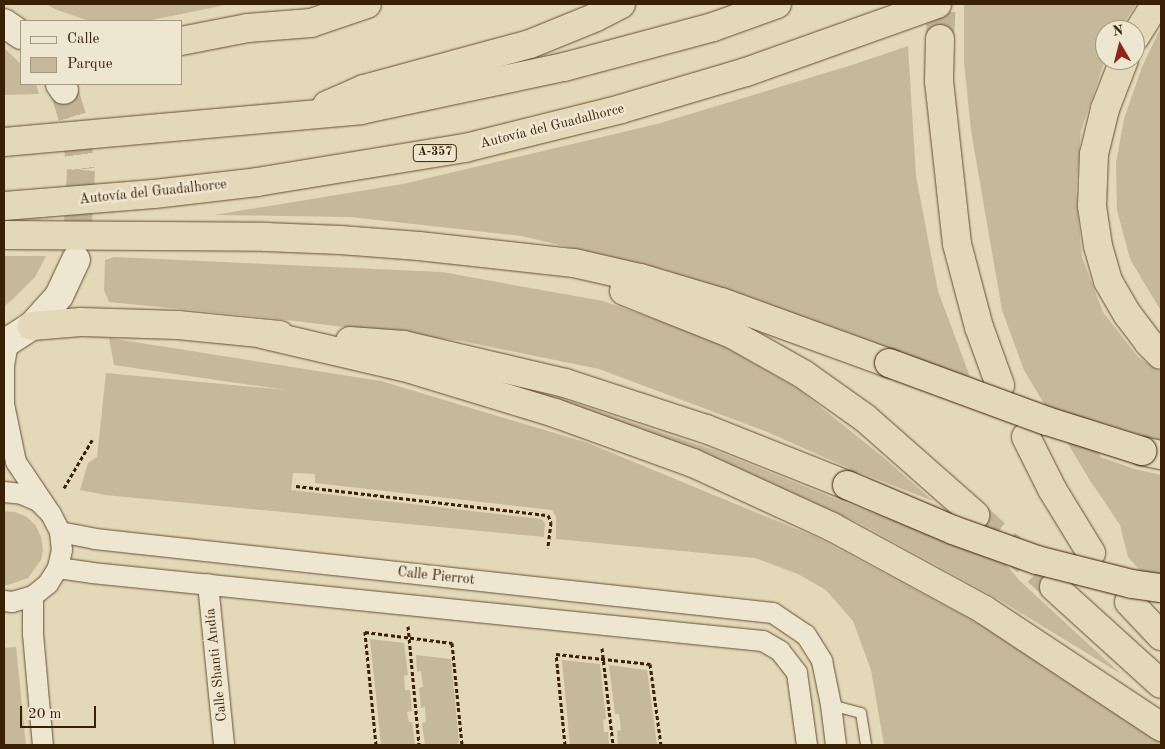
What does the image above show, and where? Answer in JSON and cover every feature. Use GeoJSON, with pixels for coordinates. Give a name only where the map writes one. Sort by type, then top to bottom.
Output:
{"type":"FeatureCollection","features":[{"type":"Feature","properties":{"kind":"highway"},"geometry":{"type":"LineString","coordinates":[[248,28],[309,4]]}},
{"type":"Feature","properties":{"kind":"highway"},"geometry":{"type":"LineString","coordinates":[[182,41],[248,28],[311,22],[367,4]]}},
{"type":"Feature","properties":{"kind":"highway"},"geometry":{"type":"LineString","coordinates":[[310,113],[364,89],[530,44],[596,17],[621,4]]}},
{"type":"Feature","properties":{"kind":"highway"},"geometry":{"type":"LineString","coordinates":[[4,142],[157,130],[310,113],[361,110],[564,67],[713,26],[777,4]]}},
{"type":"Feature","properties":{"kind":"highway","name":"Autovía del Guadalhorce"},"geometry":{"type":"LineString","coordinates":[[4,206],[154,194],[257,182],[465,148],[630,106],[746,72],[937,4]]}},
{"type":"Feature","properties":{"kind":"highway"},"geometry":{"type":"LineString","coordinates":[[1145,21],[1156,4]]}},
{"type":"Feature","properties":{"kind":"highway"},"geometry":{"type":"LineString","coordinates":[[940,39],[939,81],[957,244],[979,327],[1000,385]]}},
{"type":"Feature","properties":{"kind":"highway"},"geometry":{"type":"LineString","coordinates":[[1120,70],[1105,109],[1094,154],[1092,206],[1098,246],[1108,281],[1128,315],[1148,342],[1161,355]]}},
{"type":"Feature","properties":{"kind":"highway"},"geometry":{"type":"LineString","coordinates":[[4,235],[321,239],[419,246],[530,260],[574,263],[640,278],[721,302],[1048,420],[1152,453]]}},
{"type":"Feature","properties":{"kind":"highway"},"geometry":{"type":"LineString","coordinates":[[530,260],[641,296],[732,334],[803,374],[865,418],[975,515]]}},
{"type":"Feature","properties":{"kind":"highway"},"geometry":{"type":"LineString","coordinates":[[32,326],[81,322],[168,325],[404,345],[565,384],[706,429],[847,485],[953,530],[1037,560],[1132,584],[1161,588]]}},
{"type":"Feature","properties":{"kind":"highway"},"geometry":{"type":"LineString","coordinates":[[262,334],[411,369],[555,413],[693,463],[832,527],[983,609],[1161,727]]}},
{"type":"Feature","properties":{"kind":"highway"},"geometry":{"type":"LineString","coordinates":[[1026,437],[1052,489],[1091,552]]}},
{"type":"Feature","properties":{"kind":"highway"},"geometry":{"type":"LineString","coordinates":[[1054,587],[1161,684]]}},
{"type":"Feature","properties":{"kind":"highway"},"geometry":{"type":"LineString","coordinates":[[1129,602],[1161,636]]}},
{"type":"Feature","properties":{"kind":"street"},"geometry":{"type":"LineString","coordinates":[[4,23],[20,34]]}},
{"type":"Feature","properties":{"kind":"street"},"geometry":{"type":"LineString","coordinates":[[4,602],[12,602],[33,596],[48,584],[58,568],[62,550],[60,532],[51,514],[16,462],[4,404],[6,343],[32,326],[59,296],[76,260]]}},
{"type":"Feature","properties":{"kind":"street"},"geometry":{"type":"LineString","coordinates":[[4,492],[22,494],[38,502],[51,514]]}},
{"type":"Feature","properties":{"kind":"street","name":"Calle Pierrot"},"geometry":{"type":"LineString","coordinates":[[60,532],[105,540],[773,613],[806,635],[822,661],[831,705]]}},
{"type":"Feature","properties":{"kind":"street"},"geometry":{"type":"LineString","coordinates":[[58,568],[763,641],[780,651],[797,673],[807,745]]}},
{"type":"Feature","properties":{"kind":"street","name":"Calle Shanti Andía"},"geometry":{"type":"LineString","coordinates":[[208,584],[224,745]]}},
{"type":"Feature","properties":{"kind":"street"},"geometry":{"type":"LineString","coordinates":[[33,596],[33,634],[43,745]]}},
{"type":"Feature","properties":{"kind":"street"},"geometry":{"type":"LineString","coordinates":[[831,705],[836,745]]}},
{"type":"Feature","properties":{"kind":"lane"},"geometry":{"type":"LineString","coordinates":[[831,705],[861,713],[866,745]]}},
{"type":"Feature","properties":{"kind":"path"},"geometry":{"type":"LineString","coordinates":[[64,488],[92,440]]}},
{"type":"Feature","properties":{"kind":"path"},"geometry":{"type":"LineString","coordinates":[[296,486],[548,514],[551,522],[548,548]]}},
{"type":"Feature","properties":{"kind":"path"},"geometry":{"type":"LineString","coordinates":[[405,603],[419,745]]}},
{"type":"Feature","properties":{"kind":"path"},"geometry":{"type":"LineString","coordinates":[[599,625],[613,745]]}},
{"type":"Feature","properties":{"kind":"path"},"geometry":{"type":"LineString","coordinates":[[376,745],[365,632],[452,643],[462,745]]}},
{"type":"Feature","properties":{"kind":"path"},"geometry":{"type":"LineString","coordinates":[[565,745],[556,654],[650,664],[661,745]]}},
{"type":"Feature","properties":{"kind":"green space"},"geometry":{"type":"Polygon","coordinates":[[[46,4],[230,4],[152,20],[86,20],[46,4]]]}},
{"type":"Feature","properties":{"kind":"green space"},"geometry":{"type":"Polygon","coordinates":[[[964,4],[1136,4],[1126,20],[1095,20],[1095,70],[1102,70],[1081,131],[1076,191],[1082,257],[1103,312],[1138,357],[1161,372],[1161,441],[1094,420],[1100,457],[1135,469],[1161,475],[1161,595],[1128,557],[1120,525],[1089,479],[1024,370],[1002,310],[971,131],[964,62],[964,4]]]}},
{"type":"Feature","properties":{"kind":"green space"},"geometry":{"type":"Polygon","coordinates":[[[1161,27],[1161,311],[1130,259],[1117,210],[1116,163],[1124,119],[1141,70],[1145,70],[1145,61],[1161,27]]]}},
{"type":"Feature","properties":{"kind":"green space"},"geometry":{"type":"Polygon","coordinates":[[[908,46],[916,176],[938,291],[970,377],[658,268],[521,236],[350,217],[214,215],[403,184],[657,124],[852,65],[908,46]]]}},
{"type":"Feature","properties":{"kind":"green space"},"geometry":{"type":"Polygon","coordinates":[[[4,48],[20,63],[20,85],[36,85],[39,94],[4,95],[4,48]]]}},
{"type":"Feature","properties":{"kind":"green space"},"geometry":{"type":"Polygon","coordinates":[[[4,256],[46,256],[35,277],[4,306],[4,256]]]}},
{"type":"Feature","properties":{"kind":"green space"},"geometry":{"type":"Polygon","coordinates":[[[114,257],[442,272],[603,301],[709,338],[797,388],[883,457],[933,501],[853,470],[765,431],[599,369],[461,341],[261,317],[109,302],[104,290],[105,260],[114,257]]]}},
{"type":"Feature","properties":{"kind":"green space"},"geometry":{"type":"Polygon","coordinates":[[[109,338],[381,381],[588,443],[818,538],[996,633],[1117,711],[1161,742],[1161,745],[884,745],[871,670],[853,621],[826,590],[798,574],[755,558],[556,539],[556,517],[552,510],[315,483],[315,474],[293,473],[291,490],[541,519],[545,523],[544,537],[105,495],[80,490],[88,463],[97,457],[106,373],[286,390],[114,365],[109,338]]]}},
{"type":"Feature","properties":{"kind":"green space"},"geometry":{"type":"Polygon","coordinates":[[[465,370],[565,400],[717,451],[841,501],[1005,563],[1019,580],[1121,674],[993,596],[859,523],[715,459],[465,370]]]}},
{"type":"Feature","properties":{"kind":"green space"},"geometry":{"type":"Polygon","coordinates":[[[4,511],[15,512],[27,517],[36,526],[41,537],[43,550],[41,560],[28,578],[8,585],[4,585],[4,511]]]}},
{"type":"Feature","properties":{"kind":"green space"},"geometry":{"type":"Polygon","coordinates":[[[370,639],[404,643],[408,675],[404,676],[405,690],[410,690],[412,711],[407,712],[409,722],[412,722],[415,745],[381,745],[370,639]]]}},
{"type":"Feature","properties":{"kind":"green space"},"geometry":{"type":"Polygon","coordinates":[[[16,647],[26,745],[4,745],[4,648],[16,647]]]}},
{"type":"Feature","properties":{"kind":"green space"},"geometry":{"type":"Polygon","coordinates":[[[416,655],[451,659],[459,742],[456,745],[425,745],[422,723],[426,722],[425,707],[421,708],[419,688],[423,687],[421,671],[417,672],[416,655]]]}},
{"type":"Feature","properties":{"kind":"green space"},"geometry":{"type":"Polygon","coordinates":[[[562,660],[600,664],[606,719],[603,720],[604,732],[608,732],[609,745],[570,745],[562,660]]]}},
{"type":"Feature","properties":{"kind":"green space"},"geometry":{"type":"Polygon","coordinates":[[[609,665],[647,670],[657,745],[618,745],[617,731],[621,730],[619,714],[615,714],[609,665]]]}},
{"type":"Feature","properties":{"kind":"tunnel"},"geometry":{"type":"LineString","coordinates":[[940,39],[942,4]]}},
{"type":"Feature","properties":{"kind":"tunnel"},"geometry":{"type":"LineString","coordinates":[[64,90],[75,127],[81,170],[76,259]]}},
{"type":"Feature","properties":{"kind":"tunnel"},"geometry":{"type":"LineString","coordinates":[[975,515],[1054,587]]}}]}
